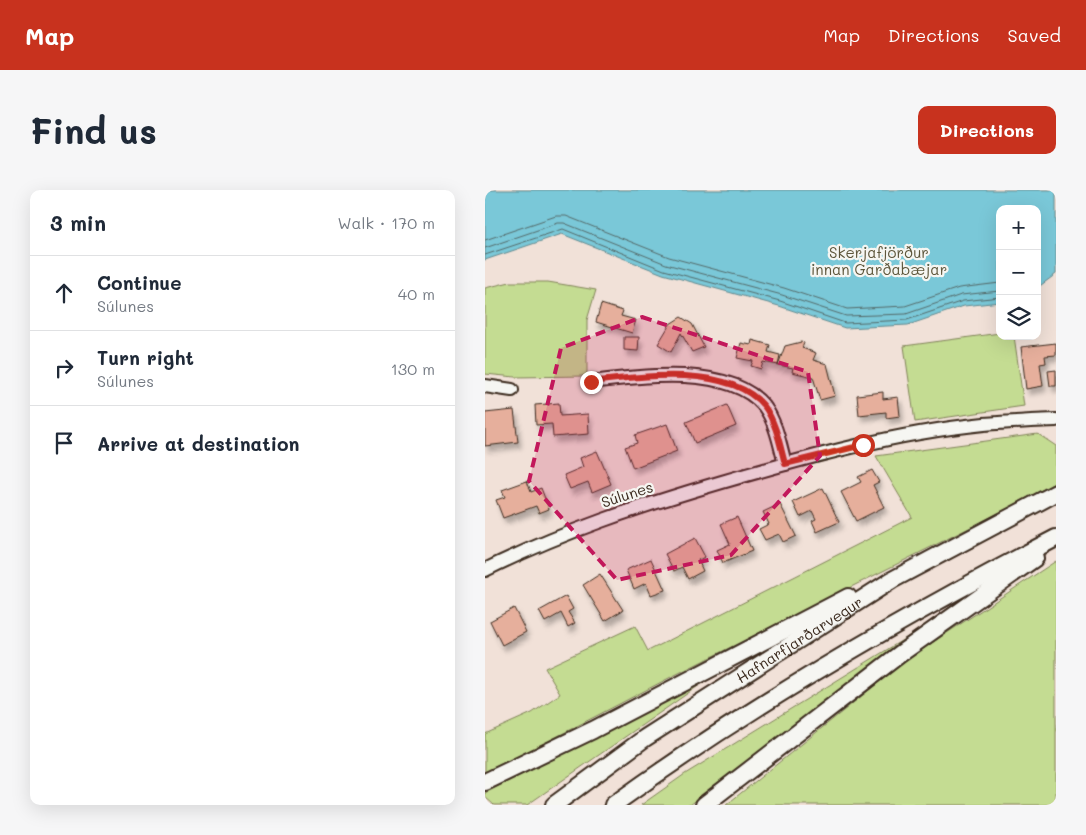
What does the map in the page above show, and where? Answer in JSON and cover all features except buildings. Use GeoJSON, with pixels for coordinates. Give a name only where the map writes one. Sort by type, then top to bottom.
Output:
{"type":"FeatureCollection","features":[{"type":"Feature","properties":{"kind":"main road","name":"Hafnarfjarðarvegur"},"geometry":{"type":"LineString","coordinates":[[554,805],[645,738],[892,580],[1056,493]]}},
{"type":"Feature","properties":{"kind":"main road"},"geometry":{"type":"LineString","coordinates":[[613,805],[757,708],[856,647],[964,585],[1056,538]]}},
{"type":"Feature","properties":{"kind":"main road"},"geometry":{"type":"LineString","coordinates":[[705,805],[908,648],[1056,542]]}},
{"type":"Feature","properties":{"kind":"main road"},"geometry":{"type":"LineString","coordinates":[[485,782],[593,730],[843,598],[892,580]]}},
{"type":"Feature","properties":{"kind":"street"},"geometry":{"type":"LineString","coordinates":[[591,382],[640,376],[711,378],[731,383],[755,398],[769,414],[785,464]]}},
{"type":"Feature","properties":{"kind":"street"},"geometry":{"type":"LineString","coordinates":[[485,386],[512,390]]}},
{"type":"Feature","properties":{"kind":"street","name":"Súlunes"},"geometry":{"type":"LineString","coordinates":[[485,570],[523,551],[609,516],[785,464],[906,436],[983,424],[1056,420]]}},
{"type":"Feature","properties":{"kind":"highlighted area"},"geometry":{"type":"Polygon","coordinates":[[[642,317],[808,372],[820,456],[731,555],[617,580],[529,481],[561,348],[642,317]]]}},
{"type":"Feature","properties":{"kind":"green space"},"geometry":{"type":"Polygon","coordinates":[[[510,282],[548,282],[596,290],[587,320],[587,376],[515,377],[485,374],[485,288],[510,282]]]}},
{"type":"Feature","properties":{"kind":"green space"},"geometry":{"type":"Polygon","coordinates":[[[996,334],[996,340],[1015,340],[1024,406],[915,422],[904,346],[996,334]]]}},
{"type":"Feature","properties":{"kind":"green space"},"geometry":{"type":"Polygon","coordinates":[[[1038,434],[1056,446],[1056,482],[1009,508],[669,678],[485,774],[485,734],[532,713],[560,694],[545,668],[635,626],[648,651],[912,517],[876,456],[1038,434]]]}},
{"type":"Feature","properties":{"kind":"green space"},"geometry":{"type":"Polygon","coordinates":[[[1056,561],[1056,805],[726,805],[909,658],[1056,561]]]}},
{"type":"Feature","properties":{"kind":"green space"},"geometry":{"type":"Polygon","coordinates":[[[914,633],[690,805],[641,805],[685,774],[914,633]]]}},
{"type":"Feature","properties":{"kind":"green space"},"geometry":{"type":"Polygon","coordinates":[[[704,682],[527,805],[494,805],[485,797],[485,793],[704,682]]]}},
{"type":"Feature","properties":{"kind":"water","name":"Skerjafjörður innan Garðabæjar"},"geometry":{"type":"Polygon","coordinates":[[[485,190],[1056,190],[1056,274],[1041,285],[1041,205],[996,205],[996,302],[964,306],[908,325],[845,328],[779,306],[663,274],[562,234],[485,260],[485,190]]]}},
{"type":"Feature","properties":{"kind":"route"},"geometry":{"type":"LineString","coordinates":[[591,382],[640,376],[711,378],[731,383],[755,398],[769,414],[785,464],[863,445]]}}]}
